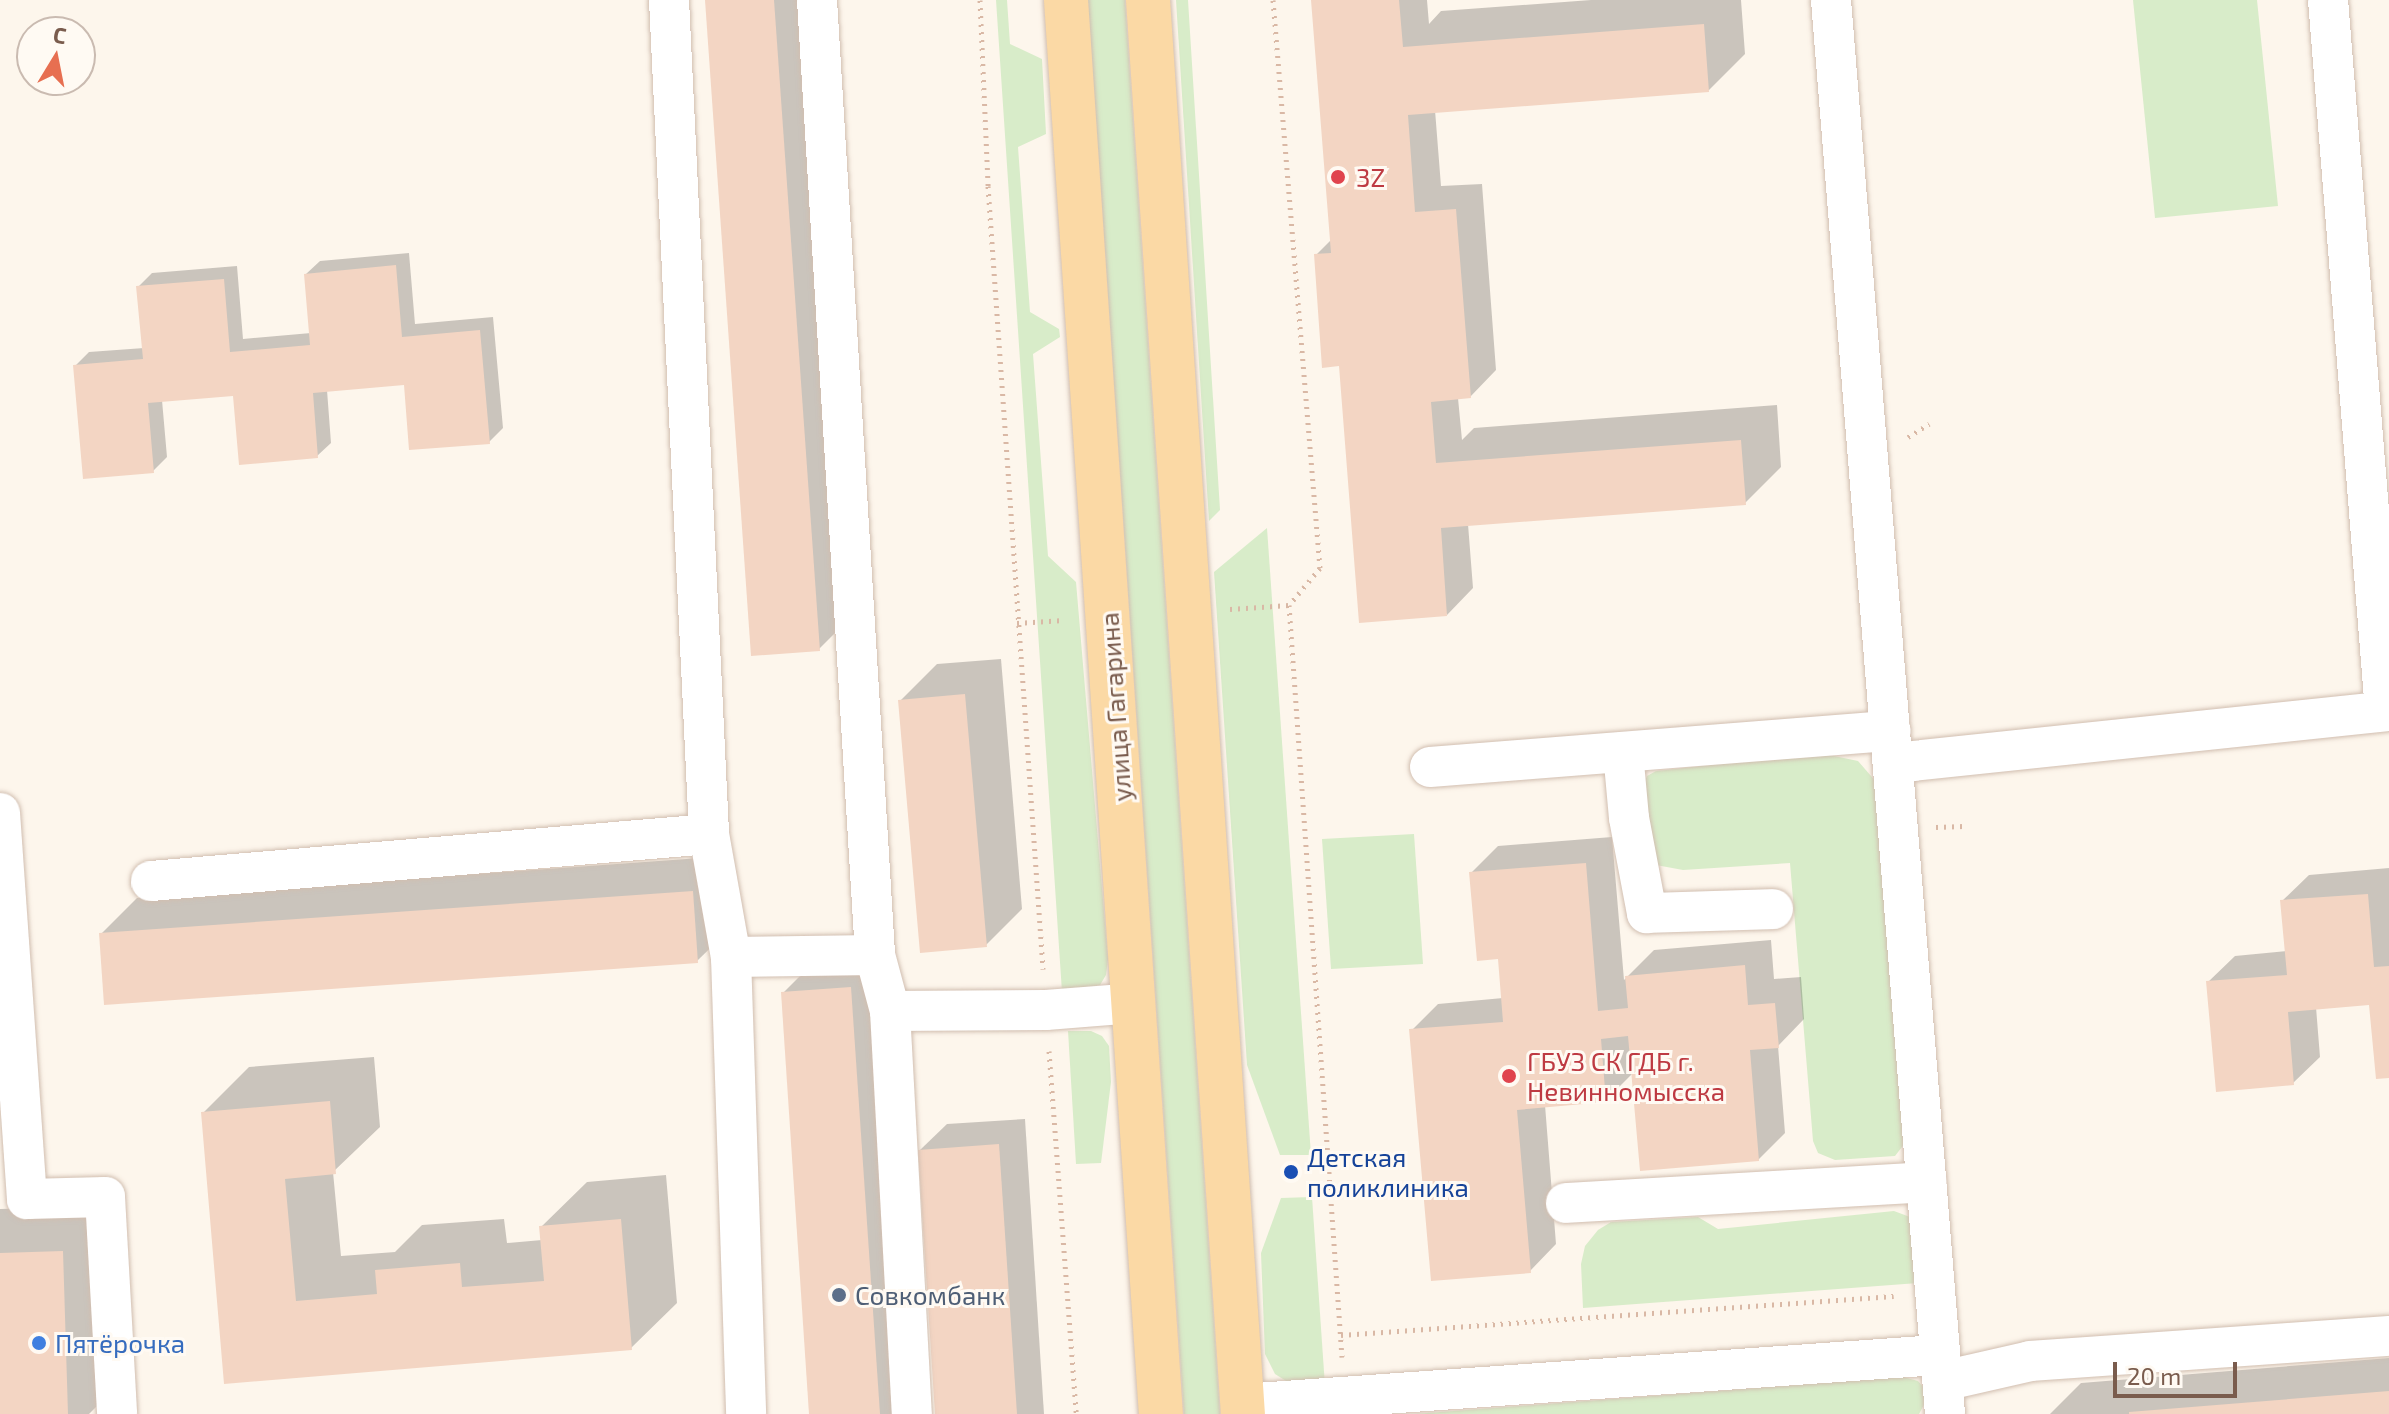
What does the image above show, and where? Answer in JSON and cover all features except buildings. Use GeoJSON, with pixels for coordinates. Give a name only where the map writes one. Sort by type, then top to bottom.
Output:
{"type":"FeatureCollection","features":[{"type":"Feature","properties":{"kind":"main road","name":"улица Гагарина"},"geometry":{"type":"LineString","coordinates":[[1066,0],[1161,1414]]}},
{"type":"Feature","properties":{"kind":"main road"},"geometry":{"type":"LineString","coordinates":[[1148,0],[1242,1409]]}},
{"type":"Feature","properties":{"kind":"street"},"geometry":{"type":"LineString","coordinates":[[669,0],[709,834],[731,957],[746,1414]]}},
{"type":"Feature","properties":{"kind":"street"},"geometry":{"type":"LineString","coordinates":[[817,0],[875,955],[890,1011],[912,1414]]}},
{"type":"Feature","properties":{"kind":"street"},"geometry":{"type":"LineString","coordinates":[[1831,0],[1942,1383]]}},
{"type":"Feature","properties":{"kind":"street"},"geometry":{"type":"LineString","coordinates":[[1430,767],[1623,752],[1892,747],[2385,711],[2385,659],[2328,0]]}},
{"type":"Feature","properties":{"kind":"street"},"geometry":{"type":"LineString","coordinates":[[1623,752],[1629,818],[1647,913],[1773,909]]}},
{"type":"Feature","properties":{"kind":"street"},"geometry":{"type":"LineString","coordinates":[[0,813],[14,1200],[105,1197],[117,1414]]}},
{"type":"Feature","properties":{"kind":"street"},"geometry":{"type":"LineString","coordinates":[[151,881],[709,834]]}},
{"type":"Feature","properties":{"kind":"street"},"geometry":{"type":"LineString","coordinates":[[731,957],[875,955]]}},
{"type":"Feature","properties":{"kind":"street"},"geometry":{"type":"LineString","coordinates":[[890,1011],[1046,1010],[1134,1003]]}},
{"type":"Feature","properties":{"kind":"street"},"geometry":{"type":"LineString","coordinates":[[1566,1203],[1926,1182]]}},
{"type":"Feature","properties":{"kind":"street"},"geometry":{"type":"LineString","coordinates":[[1242,1409],[1344,1397],[1942,1383],[2030,1361],[2389,1336]]}},
{"type":"Feature","properties":{"kind":"path"},"geometry":{"type":"LineString","coordinates":[[980,0],[988,186],[1017,623]]}},
{"type":"Feature","properties":{"kind":"path"},"geometry":{"type":"LineString","coordinates":[[1273,0],[1320,568],[1289,605],[1344,1397]]}},
{"type":"Feature","properties":{"kind":"path"},"geometry":{"type":"LineString","coordinates":[[1341,1335],[1935,1293]]}},
{"type":"Feature","properties":{"kind":"green space"},"geometry":{"type":"Polygon","coordinates":[[[996,0],[1007,0],[1010,44],[1042,59],[1046,134],[1018,147],[1030,312],[1059,329],[1060,337],[1033,354],[1048,556],[1076,582],[1108,959],[1106,975],[1100,985],[1062,992],[996,0]]]}},
{"type":"Feature","properties":{"kind":"green space"},"geometry":{"type":"Polygon","coordinates":[[[1088,0],[1125,0],[1220,1414],[1184,1414],[1088,0]]]}},
{"type":"Feature","properties":{"kind":"green space"},"geometry":{"type":"Polygon","coordinates":[[[1176,0],[1188,0],[1220,510],[1209,521],[1176,0]]]}},
{"type":"Feature","properties":{"kind":"green space"},"geometry":{"type":"Polygon","coordinates":[[[2133,0],[2257,0],[2278,206],[2155,218],[2133,0]]]}},
{"type":"Feature","properties":{"kind":"green space"},"geometry":{"type":"Polygon","coordinates":[[[1267,528],[1311,1155],[1280,1155],[1247,1065],[1214,572],[1267,528]]]}},
{"type":"Feature","properties":{"kind":"green space"},"geometry":{"type":"Polygon","coordinates":[[[1820,753],[1858,761],[1878,784],[1905,1143],[1895,1156],[1835,1160],[1818,1153],[1813,1141],[1790,863],[1683,870],[1656,865],[1642,788],[1647,776],[1656,771],[1820,753]]]}},
{"type":"Feature","properties":{"kind":"green space"},"geometry":{"type":"Polygon","coordinates":[[[1414,834],[1423,964],[1331,969],[1322,839],[1414,834]]]}},
{"type":"Feature","properties":{"kind":"green space"},"geometry":{"type":"Polygon","coordinates":[[[1068,1031],[1091,1031],[1102,1036],[1109,1046],[1111,1082],[1101,1163],[1076,1164],[1068,1031]]]}},
{"type":"Feature","properties":{"kind":"green space"},"geometry":{"type":"Polygon","coordinates":[[[1312,1197],[1325,1386],[1291,1384],[1275,1374],[1265,1354],[1261,1253],[1281,1198],[1312,1197]]]}},
{"type":"Feature","properties":{"kind":"green space"},"geometry":{"type":"Polygon","coordinates":[[[1894,1211],[1910,1217],[1918,1283],[1583,1308],[1581,1264],[1585,1246],[1598,1230],[1611,1222],[1698,1217],[1718,1229],[1894,1211]]]}},
{"type":"Feature","properties":{"kind":"green space"},"geometry":{"type":"Polygon","coordinates":[[[1903,1377],[1918,1381],[1925,1389],[1927,1399],[1919,1414],[1414,1414],[1903,1377]]]}},
{"type":"Feature","properties":{"kind":"place","name":"3Z"},"geometry":{"type":"Point","coordinates":[1338,177]}},
{"type":"Feature","properties":{"kind":"place","name":"ГБУЗ СК ГДБ г. Невинномысска"},"geometry":{"type":"Point","coordinates":[1509,1076]}},
{"type":"Feature","properties":{"kind":"place","name":"Детская поликлиника"},"geometry":{"type":"Point","coordinates":[1291,1172]}},
{"type":"Feature","properties":{"kind":"place","name":"Совкомбанк"},"geometry":{"type":"Point","coordinates":[839,1295]}},
{"type":"Feature","properties":{"kind":"place","name":"Пятёрочка"},"geometry":{"type":"Point","coordinates":[39,1343]}}]}
